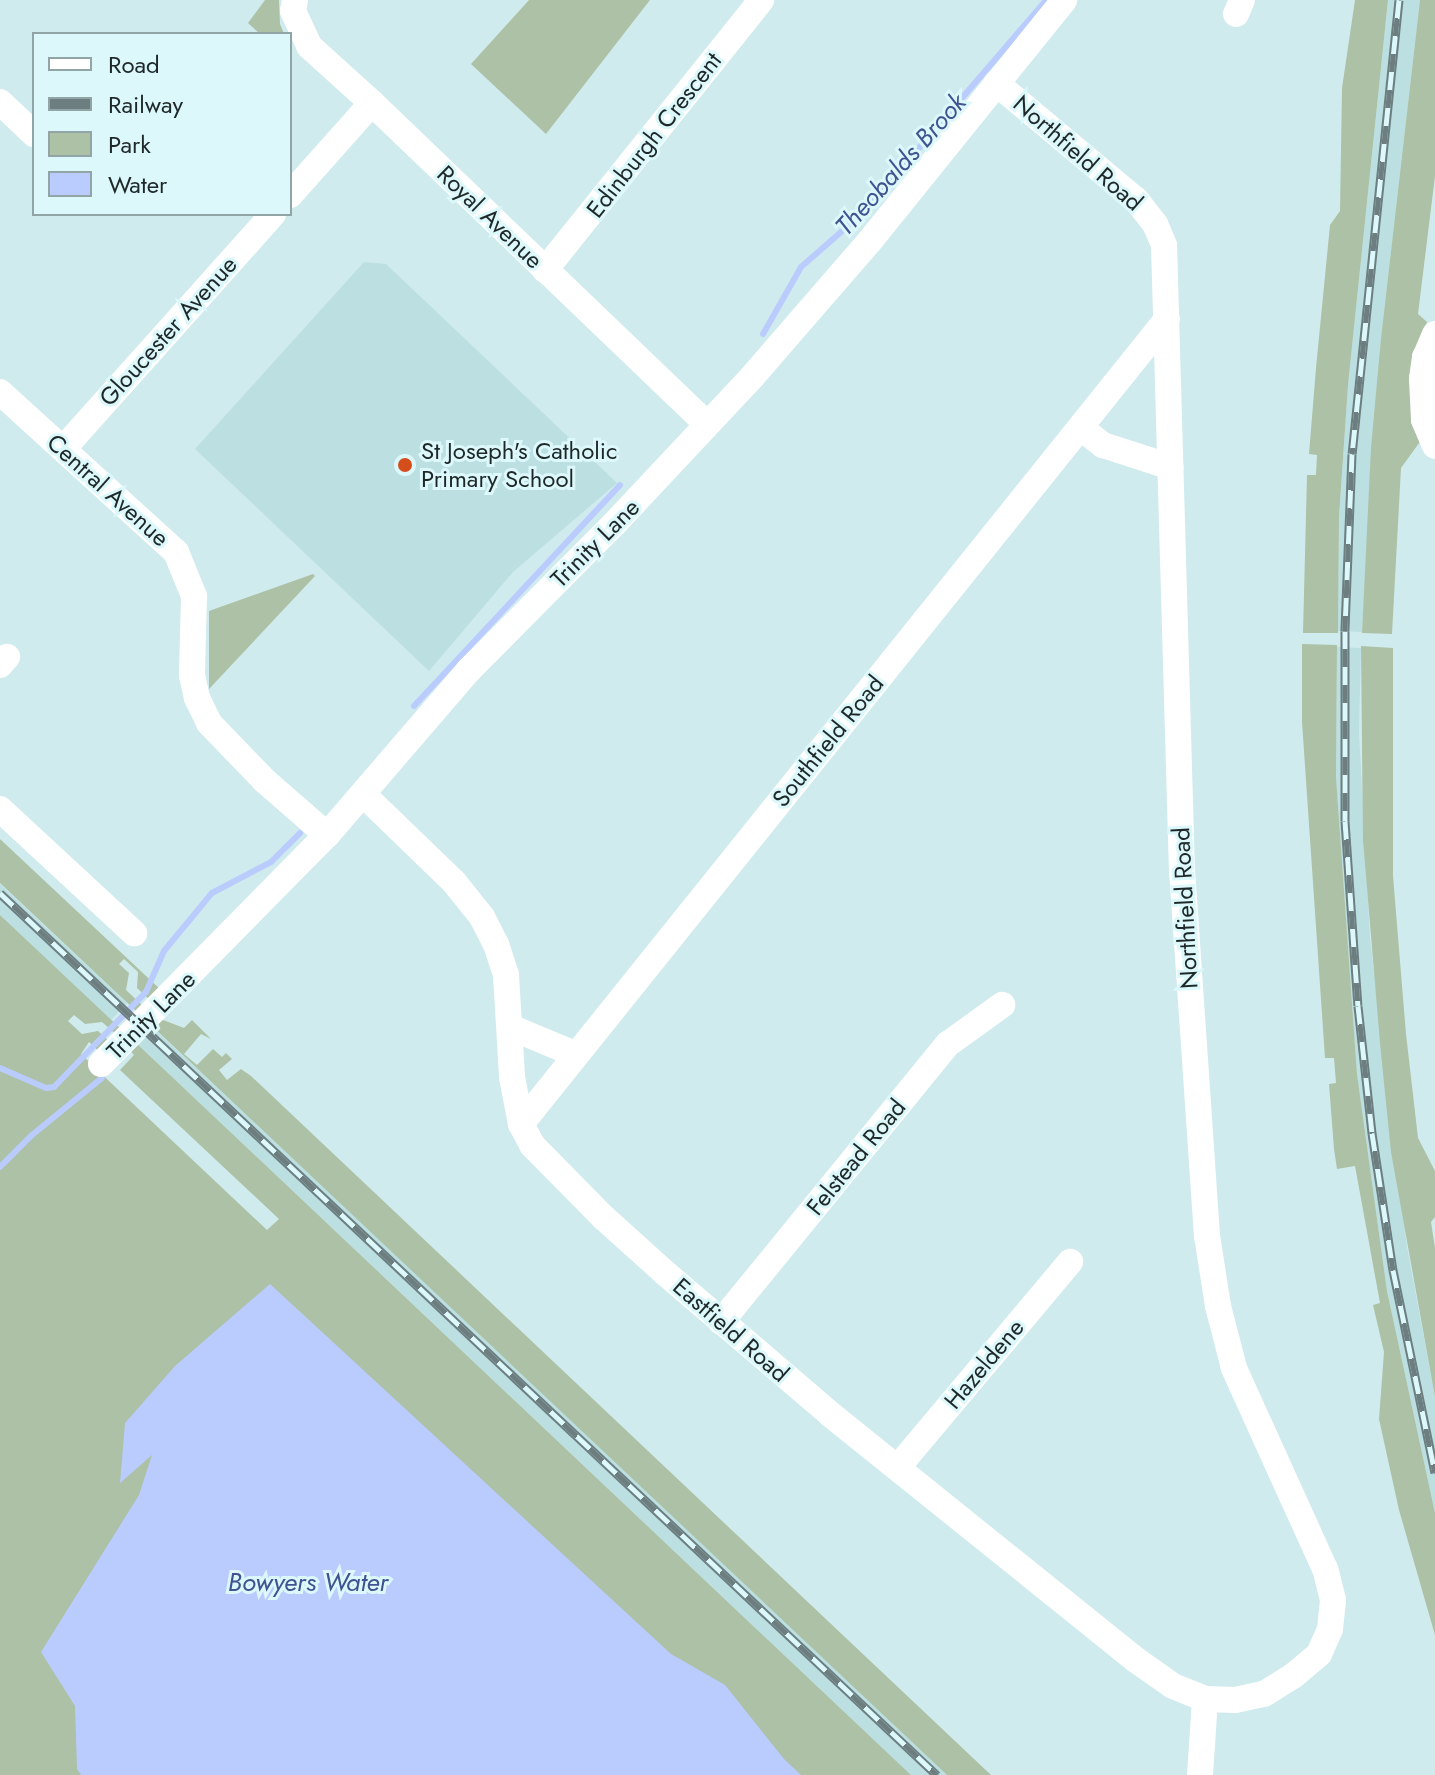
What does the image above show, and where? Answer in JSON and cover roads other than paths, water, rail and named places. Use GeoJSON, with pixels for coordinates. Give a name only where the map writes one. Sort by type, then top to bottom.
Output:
{"type":"FeatureCollection","features":[{"type":"Feature","properties":{"kind":"street","name":"Royal Avenue"},"geometry":{"type":"LineString","coordinates":[[295,0],[293,11],[309,46],[707,424]]}},
{"type":"Feature","properties":{"kind":"street","name":"Edinburgh Crescent"},"geometry":{"type":"LineString","coordinates":[[545,270],[761,0]]}},
{"type":"Feature","properties":{"kind":"street","name":"Trinity Lane"},"geometry":{"type":"LineString","coordinates":[[101,1064],[327,835],[469,670],[615,523],[707,424],[869,242],[1064,0]]}},
{"type":"Feature","properties":{"kind":"street","name":"Northfield Road"},"geometry":{"type":"LineString","coordinates":[[996,83],[1136,200],[1155,224],[1164,245],[1182,873],[1207,1236],[1218,1306],[1234,1368],[1325,1569],[1333,1600],[1330,1629],[1319,1654],[1293,1676],[1264,1694],[1235,1700],[1205,1699]]}},
{"type":"Feature","properties":{"kind":"street"},"geometry":{"type":"LineString","coordinates":[[0,102],[32,132]]}},
{"type":"Feature","properties":{"kind":"street"},"geometry":{"type":"LineString","coordinates":[[292,193],[372,103]]}},
{"type":"Feature","properties":{"kind":"street","name":"Gloucester Avenue"},"geometry":{"type":"LineString","coordinates":[[63,449],[271,216]]}},
{"type":"Feature","properties":{"kind":"street","name":"Southfield Road"},"geometry":{"type":"LineString","coordinates":[[521,1124],[1167,319]]}},
{"type":"Feature","properties":{"kind":"street"},"geometry":{"type":"LineString","coordinates":[[1435,334],[1425,357],[1422,379],[1424,420],[1435,446]]}},
{"type":"Feature","properties":{"kind":"street","name":"Central Avenue"},"geometry":{"type":"LineString","coordinates":[[0,392],[176,552],[194,596],[192,675],[197,698],[209,723],[265,781],[327,835]]}},
{"type":"Feature","properties":{"kind":"street"},"geometry":{"type":"LineString","coordinates":[[1081,428],[1103,445],[1171,467]]}},
{"type":"Feature","properties":{"kind":"street","name":"Eastfield Road"},"geometry":{"type":"LineString","coordinates":[[364,795],[454,882],[482,917],[506,975],[512,1077],[521,1124],[532,1145],[556,1171],[721,1322],[898,1467],[1136,1660],[1173,1686],[1205,1699]]}},
{"type":"Feature","properties":{"kind":"street"},"geometry":{"type":"LineString","coordinates":[[0,809],[134,933]]}},
{"type":"Feature","properties":{"kind":"street","name":"Felstead Road"},"geometry":{"type":"LineString","coordinates":[[721,1322],[948,1044],[1002,1005]]}},
{"type":"Feature","properties":{"kind":"street"},"geometry":{"type":"LineString","coordinates":[[510,1027],[575,1054]]}},
{"type":"Feature","properties":{"kind":"street","name":"Hazeldene"},"geometry":{"type":"LineString","coordinates":[[898,1467],[1070,1262]]}},
{"type":"Feature","properties":{"kind":"street"},"geometry":{"type":"LineString","coordinates":[[1200,1775],[1205,1699]]}},
{"type":"Feature","properties":{"kind":"water","name":"Bowyers Water"},"geometry":{"type":"Polygon","coordinates":[[[270,1284],[671,1654],[725,1685],[784,1759],[801,1775],[81,1775],[77,1769],[75,1706],[41,1652],[139,1495],[152,1455],[120,1483],[125,1423],[175,1366],[270,1284]]]}},
{"type":"Feature","properties":{"kind":"waterway","name":"Theobalds Brook"},"geometry":{"type":"LineString","coordinates":[[763,334],[801,267],[863,213],[1046,0]]}},
{"type":"Feature","properties":{"kind":"waterway","name":"Theobalds Brook"},"geometry":{"type":"LineString","coordinates":[[414,706],[620,485]]}},
{"type":"Feature","properties":{"kind":"waterway","name":"Theobalds Brook"},"geometry":{"type":"LineString","coordinates":[[0,1068],[46,1088],[54,1087],[146,992],[164,951],[212,893],[271,862],[300,833]]}},
{"type":"Feature","properties":{"kind":"waterway","name":"Theobalds Brook"},"geometry":{"type":"LineString","coordinates":[[0,1167],[32,1135],[102,1078]]}},
{"type":"Feature","properties":{"kind":"railway"},"geometry":{"type":"LineString","coordinates":[[1399,0],[1352,454],[1345,631],[1345,821],[1358,1006],[1372,1133],[1393,1270],[1435,1473]]}},
{"type":"Feature","properties":{"kind":"railway"},"geometry":{"type":"LineString","coordinates":[[0,893],[937,1775]]}},
{"type":"Feature","properties":{"kind":"place","name":"St Joseph's Catholic Primary School"},"geometry":{"type":"Point","coordinates":[405,465]}}]}
